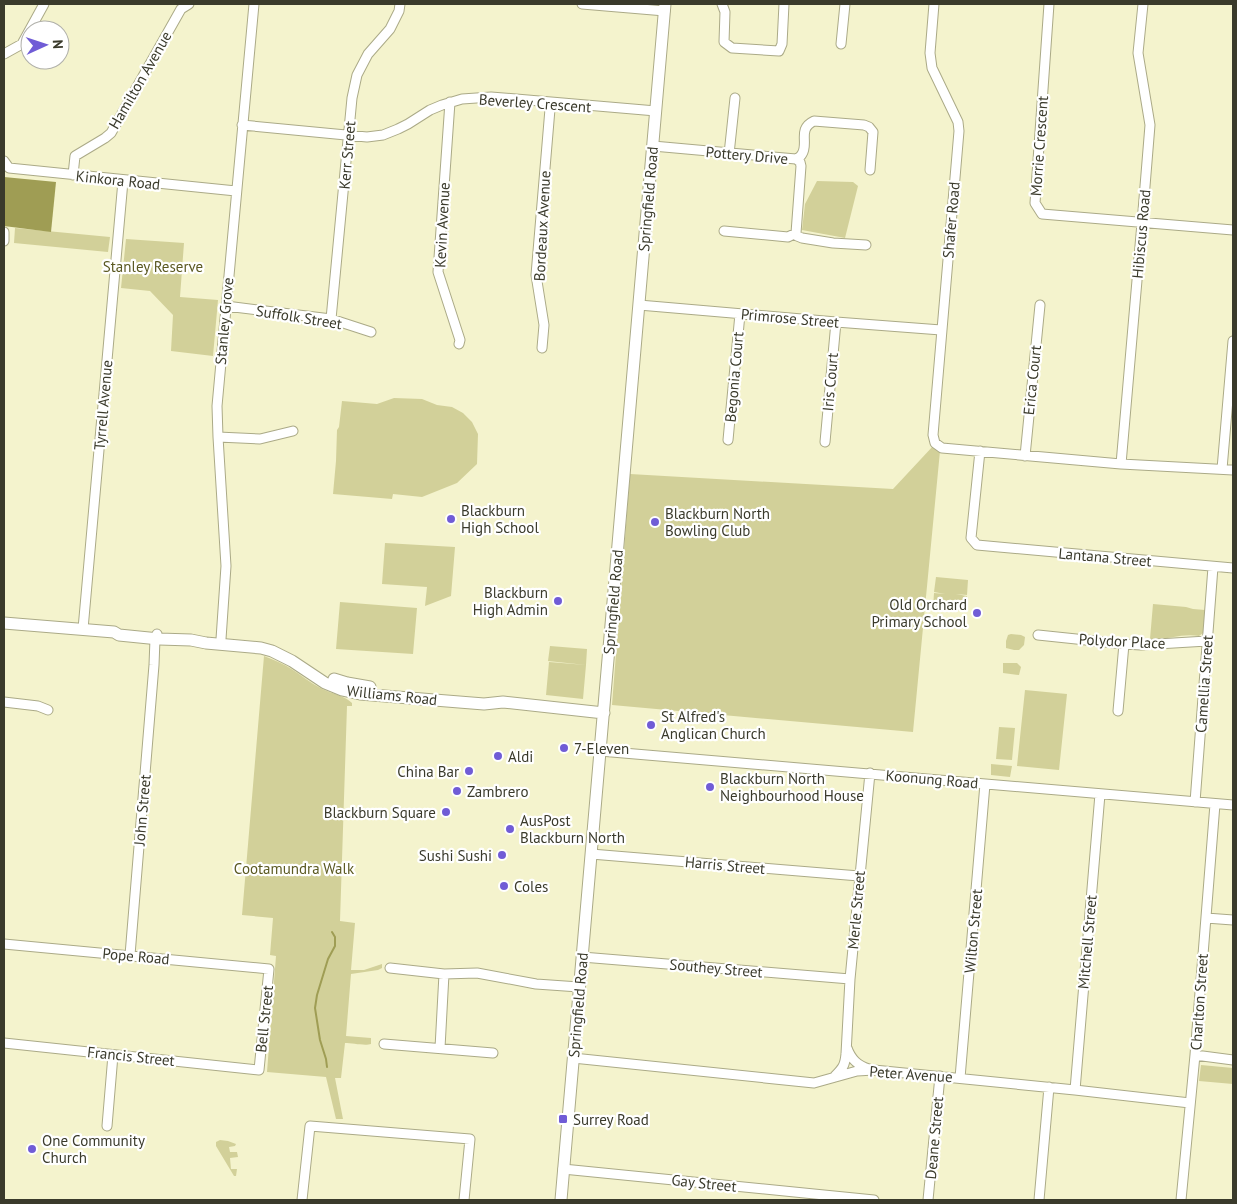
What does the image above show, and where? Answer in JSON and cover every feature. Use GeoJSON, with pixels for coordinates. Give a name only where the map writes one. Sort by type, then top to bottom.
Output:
{"type":"FeatureCollection","features":[{"type":"Feature","properties":{"kind":"main road","name":"Springfield Road"},"geometry":{"type":"LineString","coordinates":[[561,1200],[665,8]]}},
{"type":"Feature","properties":{"kind":"main road","name":"Williams Road"},"geometry":{"type":"LineString","coordinates":[[4,623],[114,632],[120,630],[153,636],[174,636],[267,647],[292,653],[315,670],[337,680],[366,687],[407,694],[466,699],[484,704],[503,702],[604,713]]}},
{"type":"Feature","properties":{"kind":"street"},"geometry":{"type":"LineString","coordinates":[[4,54],[22,44],[44,4]]}},
{"type":"Feature","properties":{"kind":"street","name":"Hamilton Avenue"},"geometry":{"type":"LineString","coordinates":[[73,175],[75,156],[110,133],[181,9],[190,4]]}},
{"type":"Feature","properties":{"kind":"street","name":"Stanley Grove"},"geometry":{"type":"LineString","coordinates":[[220,641],[226,566],[217,406],[254,4]]}},
{"type":"Feature","properties":{"kind":"street","name":"Kerr Street"},"geometry":{"type":"LineString","coordinates":[[331,319],[352,98],[357,75],[368,54],[390,29],[399,11],[400,4]]}},
{"type":"Feature","properties":{"kind":"street"},"geometry":{"type":"LineString","coordinates":[[582,4],[665,8]]}},
{"type":"Feature","properties":{"kind":"street"},"geometry":{"type":"LineString","coordinates":[[722,4],[725,12],[724,42],[732,48],[779,51],[782,44],[784,4]]}},
{"type":"Feature","properties":{"kind":"street"},"geometry":{"type":"LineString","coordinates":[[841,44],[845,4]]}},
{"type":"Feature","properties":{"kind":"street","name":"Shafer Road"},"geometry":{"type":"LineString","coordinates":[[934,4],[930,53],[932,68],[958,122],[959,131],[941,330],[933,435],[935,443]]}},
{"type":"Feature","properties":{"kind":"street","name":"Morrie Crescent"},"geometry":{"type":"LineString","coordinates":[[1049,4],[1035,203],[1042,214],[1233,230]]}},
{"type":"Feature","properties":{"kind":"street","name":"Hibiscus Road"},"geometry":{"type":"LineString","coordinates":[[1121,464],[1150,125],[1138,53],[1143,4]]}},
{"type":"Feature","properties":{"kind":"street","name":"Beverley Crescent"},"geometry":{"type":"LineString","coordinates":[[242,125],[367,137],[383,135],[408,124],[430,110],[450,102],[462,99],[491,97],[656,111]]}},
{"type":"Feature","properties":{"kind":"street"},"geometry":{"type":"LineString","coordinates":[[729,154],[735,98]]}},
{"type":"Feature","properties":{"kind":"street","name":"Kevin Avenue"},"geometry":{"type":"LineString","coordinates":[[450,102],[438,272],[460,340],[459,344]]}},
{"type":"Feature","properties":{"kind":"street","name":"Bordeaux Avenue"},"geometry":{"type":"LineString","coordinates":[[542,348],[544,325],[536,275],[552,102]]}},
{"type":"Feature","properties":{"kind":"street"},"geometry":{"type":"LineString","coordinates":[[796,159],[802,155],[805,129],[808,124],[814,121],[864,125],[873,132],[870,170]]}},
{"type":"Feature","properties":{"kind":"street","name":"Pottery Drive"},"geometry":{"type":"LineString","coordinates":[[652,146],[796,159],[800,162],[801,166],[796,233]]}},
{"type":"Feature","properties":{"kind":"street","name":"Kinkora Road"},"geometry":{"type":"LineString","coordinates":[[4,161],[10,168],[236,191]]}},
{"type":"Feature","properties":{"kind":"street","name":"Tyrrell Avenue"},"geometry":{"type":"LineString","coordinates":[[83,629],[123,180]]}},
{"type":"Feature","properties":{"kind":"street"},"geometry":{"type":"LineString","coordinates":[[724,231],[788,237],[796,233],[802,238],[833,243],[866,245]]}},
{"type":"Feature","properties":{"kind":"street","name":"Primrose Street"},"geometry":{"type":"LineString","coordinates":[[639,304],[941,330]]}},
{"type":"Feature","properties":{"kind":"street","name":"Erica Court"},"geometry":{"type":"LineString","coordinates":[[1025,456],[1040,305]]}},
{"type":"Feature","properties":{"kind":"street","name":"Suffolk Street"},"geometry":{"type":"LineString","coordinates":[[226,306],[331,319],[371,332]]}},
{"type":"Feature","properties":{"kind":"street","name":"Begonia Court"},"geometry":{"type":"LineString","coordinates":[[728,440],[740,314]]}},
{"type":"Feature","properties":{"kind":"street","name":"Iris Court"},"geometry":{"type":"LineString","coordinates":[[825,442],[836,322]]}},
{"type":"Feature","properties":{"kind":"street"},"geometry":{"type":"LineString","coordinates":[[1222,469],[1233,341]]}},
{"type":"Feature","properties":{"kind":"street"},"geometry":{"type":"LineString","coordinates":[[218,437],[260,439],[293,431]]}},
{"type":"Feature","properties":{"kind":"street"},"geometry":{"type":"LineString","coordinates":[[926,448],[935,443],[942,448],[1025,456],[1121,464],[1233,470]]}},
{"type":"Feature","properties":{"kind":"street","name":"Lantana Street"},"geometry":{"type":"LineString","coordinates":[[980,451],[971,538],[977,545],[1233,568]]}},
{"type":"Feature","properties":{"kind":"street","name":"Camellia Street"},"geometry":{"type":"LineString","coordinates":[[1195,802],[1213,567]]}},
{"type":"Feature","properties":{"kind":"street","name":"Polydor Place"},"geometry":{"type":"LineString","coordinates":[[1038,635],[1124,644],[1207,641]]}},
{"type":"Feature","properties":{"kind":"street","name":"John Street"},"geometry":{"type":"LineString","coordinates":[[130,955],[154,665],[153,636]]}},
{"type":"Feature","properties":{"kind":"street"},"geometry":{"type":"LineString","coordinates":[[1118,711],[1124,644]]}},
{"type":"Feature","properties":{"kind":"street"},"geometry":{"type":"LineString","coordinates":[[4,702],[38,706],[48,710]]}},
{"type":"Feature","properties":{"kind":"street","name":"Koonung Road"},"geometry":{"type":"LineString","coordinates":[[600,751],[1233,805]]}},
{"type":"Feature","properties":{"kind":"street","name":"Merle Street"},"geometry":{"type":"LineString","coordinates":[[833,1077],[842,1069],[847,1048],[850,979],[870,774]]}},
{"type":"Feature","properties":{"kind":"street","name":"Wilton Street"},"geometry":{"type":"LineString","coordinates":[[960,1078],[985,784]]}},
{"type":"Feature","properties":{"kind":"street","name":"Mitchell Street"},"geometry":{"type":"LineString","coordinates":[[1075,1090],[1100,794]]}},
{"type":"Feature","properties":{"kind":"street","name":"Charlton Street"},"geometry":{"type":"LineString","coordinates":[[1181,1200],[1195,1055],[1215,804]]}},
{"type":"Feature","properties":{"kind":"street","name":"Harris Street"},"geometry":{"type":"LineString","coordinates":[[591,854],[859,876]]}},
{"type":"Feature","properties":{"kind":"street"},"geometry":{"type":"LineString","coordinates":[[1206,918],[1233,920]]}},
{"type":"Feature","properties":{"kind":"street","name":"Pope Road"},"geometry":{"type":"LineString","coordinates":[[4,944],[269,969]]}},
{"type":"Feature","properties":{"kind":"street","name":"Southey Street"},"geometry":{"type":"LineString","coordinates":[[582,957],[850,979]]}},
{"type":"Feature","properties":{"kind":"street"},"geometry":{"type":"LineString","coordinates":[[390,968],[444,974],[477,973],[536,984],[580,987]]}},
{"type":"Feature","properties":{"kind":"street","name":"Bell Street"},"geometry":{"type":"LineString","coordinates":[[259,1070],[269,969]]}},
{"type":"Feature","properties":{"kind":"street"},"geometry":{"type":"LineString","coordinates":[[440,1048],[444,974]]}},
{"type":"Feature","properties":{"kind":"street","name":"Francis Street"},"geometry":{"type":"LineString","coordinates":[[4,1043],[259,1070]]}},
{"type":"Feature","properties":{"kind":"street"},"geometry":{"type":"LineString","coordinates":[[384,1044],[493,1053]]}},
{"type":"Feature","properties":{"kind":"street"},"geometry":{"type":"LineString","coordinates":[[847,1048],[851,1058],[858,1064],[874,1070]]}},
{"type":"Feature","properties":{"kind":"street"},"geometry":{"type":"LineString","coordinates":[[107,1126],[113,1055]]}},
{"type":"Feature","properties":{"kind":"street"},"geometry":{"type":"LineString","coordinates":[[1195,1055],[1233,1060]]}},
{"type":"Feature","properties":{"kind":"street","name":"Peter Avenue"},"geometry":{"type":"LineString","coordinates":[[573,1058],[814,1083],[857,1071],[874,1070],[1190,1103]]}},
{"type":"Feature","properties":{"kind":"street","name":"Deane Street"},"geometry":{"type":"LineString","coordinates":[[928,1200],[940,1076]]}},
{"type":"Feature","properties":{"kind":"street"},"geometry":{"type":"LineString","coordinates":[[1039,1200],[1049,1087]]}},
{"type":"Feature","properties":{"kind":"street"},"geometry":{"type":"LineString","coordinates":[[302,1200],[310,1126],[470,1139],[464,1200]]}},
{"type":"Feature","properties":{"kind":"street","name":"Gay Street"},"geometry":{"type":"LineString","coordinates":[[563,1169],[874,1200]]}},
{"type":"Feature","properties":{"kind":"green space"},"geometry":{"type":"Polygon","coordinates":[[[817,181],[853,182],[858,186],[845,238],[802,230],[805,204],[817,181]]]}},
{"type":"Feature","properties":{"kind":"green space"},"geometry":{"type":"Polygon","coordinates":[[[15,228],[110,237],[108,252],[14,243],[15,228]]]}},
{"type":"Feature","properties":{"kind":"green space","name":"Stanley Reserve"},"geometry":{"type":"Polygon","coordinates":[[[126,239],[184,243],[180,297],[218,300],[213,356],[171,351],[173,315],[150,291],[121,288],[126,239]]]}},
{"type":"Feature","properties":{"kind":"green space"},"geometry":{"type":"Polygon","coordinates":[[[394,398],[422,399],[437,405],[452,407],[463,413],[472,422],[478,434],[477,464],[457,483],[422,497],[393,494],[392,499],[333,494],[337,430],[342,401],[377,404],[394,398]]]}},
{"type":"Feature","properties":{"kind":"green space"},"geometry":{"type":"Polygon","coordinates":[[[934,445],[940,451],[913,732],[612,705],[630,474],[893,489],[934,445]]]}},
{"type":"Feature","properties":{"kind":"green space"},"geometry":{"type":"Polygon","coordinates":[[[385,543],[455,547],[451,596],[425,606],[427,587],[382,584],[385,543]]]}},
{"type":"Feature","properties":{"kind":"green space"},"geometry":{"type":"Polygon","coordinates":[[[936,577],[968,580],[967,595],[956,594],[967,596],[965,611],[933,608],[934,593],[945,594],[934,592],[936,577]]]}},
{"type":"Feature","properties":{"kind":"green space"},"geometry":{"type":"Polygon","coordinates":[[[340,602],[417,608],[413,654],[336,649],[340,602]]]}},
{"type":"Feature","properties":{"kind":"green space"},"geometry":{"type":"Polygon","coordinates":[[[1153,604],[1205,610],[1203,633],[1199,636],[1187,635],[1150,639],[1153,604]]]}},
{"type":"Feature","properties":{"kind":"green space"},"geometry":{"type":"Polygon","coordinates":[[[1008,635],[1025,637],[1024,645],[1019,650],[1006,648],[1008,635]]]}},
{"type":"Feature","properties":{"kind":"green space"},"geometry":{"type":"Polygon","coordinates":[[[550,646],[587,649],[586,665],[548,661],[550,646]]]}},
{"type":"Feature","properties":{"kind":"green space","name":"Cootamundra Walk"},"geometry":{"type":"Polygon","coordinates":[[[264,656],[286,666],[318,687],[343,697],[352,703],[352,706],[347,706],[340,921],[355,923],[351,970],[364,970],[382,964],[382,968],[351,974],[346,1036],[371,1038],[371,1044],[345,1043],[341,1078],[335,1078],[343,1119],[336,1119],[326,1077],[267,1072],[276,956],[270,955],[273,918],[242,915],[264,656]]]}},
{"type":"Feature","properties":{"kind":"green space"},"geometry":{"type":"Polygon","coordinates":[[[549,662],[586,665],[583,699],[546,695],[549,662]]]}},
{"type":"Feature","properties":{"kind":"green space"},"geometry":{"type":"Polygon","coordinates":[[[1003,663],[1017,663],[1021,667],[1019,675],[1003,673],[1003,663]]]}},
{"type":"Feature","properties":{"kind":"green space"},"geometry":{"type":"Polygon","coordinates":[[[1025,690],[1067,694],[1059,770],[1017,766],[1025,690]]]}},
{"type":"Feature","properties":{"kind":"green space"},"geometry":{"type":"Polygon","coordinates":[[[999,727],[1015,728],[1012,760],[996,759],[999,727]]]}},
{"type":"Feature","properties":{"kind":"green space"},"geometry":{"type":"Polygon","coordinates":[[[991,764],[1012,766],[1010,777],[991,775],[991,764]]]}},
{"type":"Feature","properties":{"kind":"green space"},"geometry":{"type":"Polygon","coordinates":[[[1201,1065],[1233,1068],[1233,1084],[1199,1081],[1201,1065]]]}},
{"type":"Feature","properties":{"kind":"green space"},"geometry":{"type":"Polygon","coordinates":[[[220,1140],[236,1144],[229,1147],[230,1152],[237,1152],[238,1157],[230,1158],[231,1169],[237,1169],[236,1176],[234,1176],[216,1146],[216,1142],[220,1140]]]}},
{"type":"Feature","properties":{"kind":"shaded area"},"geometry":{"type":"Polygon","coordinates":[[[4,177],[56,182],[51,232],[4,226],[4,177]]]}},
{"type":"Feature","properties":{"kind":"waterway"},"geometry":{"type":"LineString","coordinates":[[327,1067],[315,1008],[328,959],[335,946],[335,937],[332,932]]}},
{"type":"Feature","properties":{"kind":"place","name":"Blackburn High School"},"geometry":{"type":"Point","coordinates":[451,519]}},
{"type":"Feature","properties":{"kind":"place","name":"Blackburn North Bowling Club"},"geometry":{"type":"Point","coordinates":[655,522]}},
{"type":"Feature","properties":{"kind":"place","name":"Blackburn High Admin"},"geometry":{"type":"Point","coordinates":[558,601]}},
{"type":"Feature","properties":{"kind":"place","name":"Old Orchard Primary School"},"geometry":{"type":"Point","coordinates":[977,613]}},
{"type":"Feature","properties":{"kind":"place","name":"St Alfred's Anglican Church"},"geometry":{"type":"Point","coordinates":[651,725]}},
{"type":"Feature","properties":{"kind":"place","name":"7-Eleven"},"geometry":{"type":"Point","coordinates":[564,748]}},
{"type":"Feature","properties":{"kind":"place","name":"Aldi"},"geometry":{"type":"Point","coordinates":[498,756]}},
{"type":"Feature","properties":{"kind":"place","name":"China Bar"},"geometry":{"type":"Point","coordinates":[469,771]}},
{"type":"Feature","properties":{"kind":"place","name":"Blackburn North Neighbourhood House"},"geometry":{"type":"Point","coordinates":[710,787]}},
{"type":"Feature","properties":{"kind":"place","name":"Zambrero"},"geometry":{"type":"Point","coordinates":[457,791]}},
{"type":"Feature","properties":{"kind":"place","name":"Blackburn Square"},"geometry":{"type":"Point","coordinates":[446,812]}},
{"type":"Feature","properties":{"kind":"place","name":"AusPost Blackburn North"},"geometry":{"type":"Point","coordinates":[510,829]}},
{"type":"Feature","properties":{"kind":"place","name":"Sushi Sushi"},"geometry":{"type":"Point","coordinates":[502,855]}},
{"type":"Feature","properties":{"kind":"place","name":"Coles"},"geometry":{"type":"Point","coordinates":[504,886]}},
{"type":"Feature","properties":{"kind":"place","name":"Surrey Road"},"geometry":{"type":"Point","coordinates":[563,1119]}},
{"type":"Feature","properties":{"kind":"place","name":"One Community Church"},"geometry":{"type":"Point","coordinates":[32,1149]}}]}
